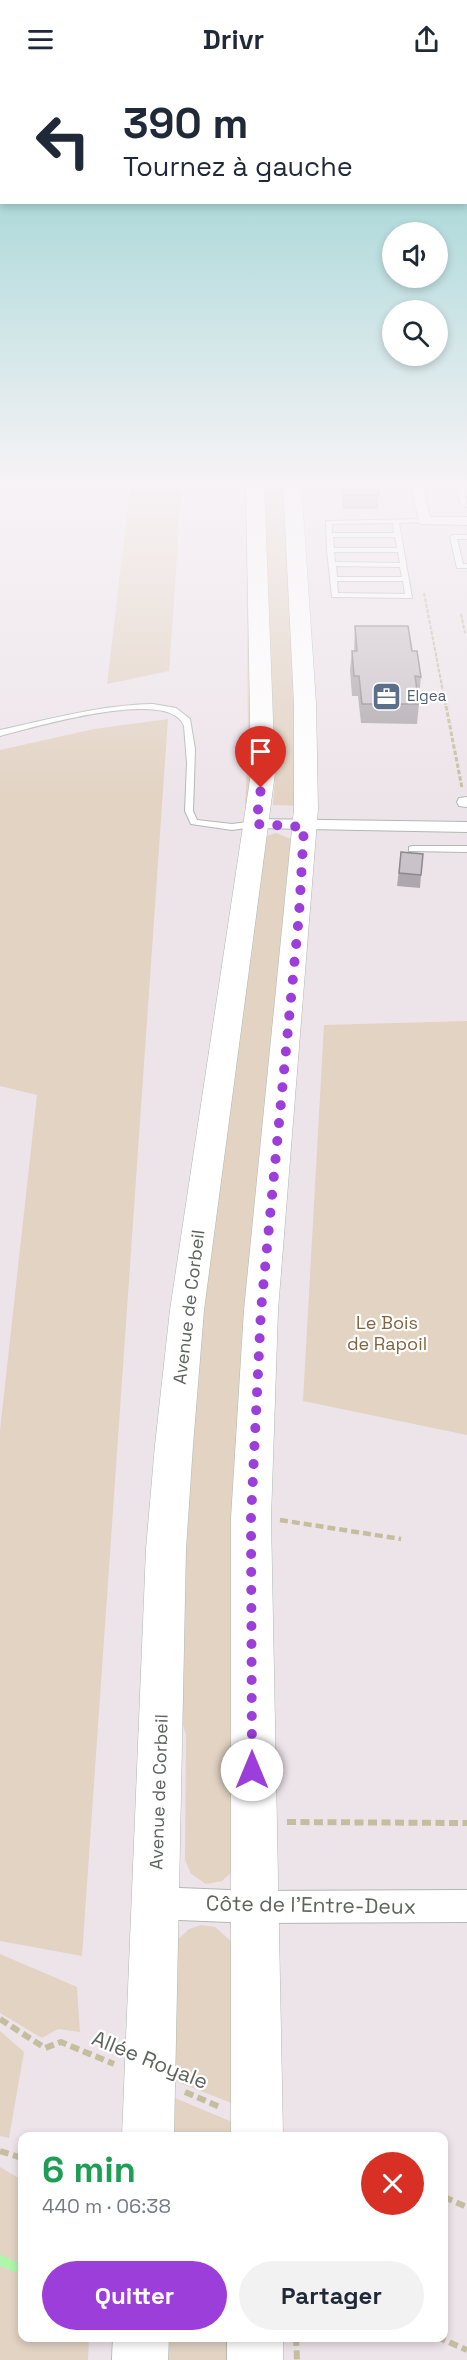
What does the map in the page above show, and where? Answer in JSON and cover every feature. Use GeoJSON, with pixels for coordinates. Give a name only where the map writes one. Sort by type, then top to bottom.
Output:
{"type":"FeatureCollection","features":[{"type":"Feature","properties":{"kind":"main road","name":"Avenue de Corbeil"},"geometry":{"type":"LineString","coordinates":[[148,2132],[166,1549],[187,1310],[263,773],[258,588]]}},
{"type":"Feature","properties":{"kind":"main road"},"geometry":{"type":"LineString","coordinates":[[257,2129],[253,1907],[251,1518],[261,1310],[299,915],[304,827],[305,703],[298,588]]}},
{"type":"Feature","properties":{"kind":"main road"},"geometry":{"type":"LineString","coordinates":[[140,2360],[141,2342]]}},
{"type":"Feature","properties":{"kind":"main road"},"geometry":{"type":"LineString","coordinates":[[255,2342],[255,2360]]}},
{"type":"Feature","properties":{"kind":"street"},"geometry":{"type":"LineString","coordinates":[[256,824],[304,827],[467,826]]}},
{"type":"Feature","properties":{"kind":"street","name":"Côte de l'Entre-Deux"},"geometry":{"type":"LineString","coordinates":[[155,1903],[253,1907],[467,1906]]}},
{"type":"Feature","properties":{"kind":"lane"},"geometry":{"type":"LineString","coordinates":[[335,588],[335,595],[409,596],[407,588]]}},
{"type":"Feature","properties":{"kind":"lane"},"geometry":{"type":"LineString","coordinates":[[0,733],[131,705],[172,709],[186,719],[190,731],[189,811],[194,822],[235,827],[256,824]]}},
{"type":"Feature","properties":{"kind":"lane"},"geometry":{"type":"LineString","coordinates":[[412,849],[467,849]]}},
{"type":"Feature","properties":{"kind":"path"},"geometry":{"type":"LineString","coordinates":[[424,592],[466,802]]}},
{"type":"Feature","properties":{"kind":"path"},"geometry":{"type":"LineString","coordinates":[[461,614],[465,633]]}},
{"type":"Feature","properties":{"kind":"path"},"geometry":{"type":"LineString","coordinates":[[280,1508],[280,1528]]}},
{"type":"Feature","properties":{"kind":"path"},"geometry":{"type":"LineString","coordinates":[[280,1520],[400,1539]]}},
{"type":"Feature","properties":{"kind":"path"},"geometry":{"type":"LineString","coordinates":[[286,1811],[287,1834]]}},
{"type":"Feature","properties":{"kind":"path"},"geometry":{"type":"LineString","coordinates":[[287,1822],[467,1823]]}},
{"type":"Feature","properties":{"kind":"path","name":"Allée Royale"},"geometry":{"type":"LineString","coordinates":[[0,2019],[45,2048],[62,2042],[150,2078],[257,2129]]}},
{"type":"Feature","properties":{"kind":"path"},"geometry":{"type":"LineString","coordinates":[[0,2151],[18,2157]]}},
{"type":"Feature","properties":{"kind":"path"},"geometry":{"type":"LineString","coordinates":[[448,2199],[467,2207]]}},
{"type":"Feature","properties":{"kind":"path"},"geometry":{"type":"LineString","coordinates":[[296,2342],[297,2360]]}},
{"type":"Feature","properties":{"kind":"path"},"geometry":{"type":"LineString","coordinates":[[448,2342],[467,2350]]}},
{"type":"Feature","properties":{"kind":"green space"},"geometry":{"type":"Polygon","coordinates":[[[118,588],[175,588],[169,671],[107,684],[118,588]]]}},
{"type":"Feature","properties":{"kind":"green space"},"geometry":{"type":"Polygon","coordinates":[[[247,588],[251,588],[253,700],[250,804],[245,804],[248,748],[247,588]]]}},
{"type":"Feature","properties":{"kind":"green space"},"geometry":{"type":"Polygon","coordinates":[[[264,588],[293,588],[302,744],[302,806],[273,805],[276,764],[269,751],[264,588]]]}},
{"type":"Feature","properties":{"kind":"green space"},"geometry":{"type":"Polygon","coordinates":[[[168,719],[82,1956],[0,1941],[0,1430],[37,1095],[0,1086],[0,750],[94,729],[168,719]]]}},
{"type":"Feature","properties":{"kind":"green space"},"geometry":{"type":"Polygon","coordinates":[[[276,833],[291,839],[284,903],[290,915],[233,1871],[222,1881],[206,1884],[191,1874],[185,1860],[186,1735],[177,1707],[188,1404],[263,837],[276,833]]]}},
{"type":"Feature","properties":{"kind":"green space","name":"Le Bois de Rapoil"},"geometry":{"type":"Polygon","coordinates":[[[467,1021],[467,1435],[303,1401],[324,1025],[467,1021]]]}},
{"type":"Feature","properties":{"kind":"green space"},"geometry":{"type":"Polygon","coordinates":[[[201,1925],[215,1927],[233,1943],[239,2106],[165,2077],[173,1944],[189,1929],[201,1925]]]}},
{"type":"Feature","properties":{"kind":"green space"},"geometry":{"type":"Polygon","coordinates":[[[0,1954],[77,1987],[80,2032],[58,2029],[42,2038],[0,2013],[0,1954]]]}},
{"type":"Feature","properties":{"kind":"green space"},"geometry":{"type":"Polygon","coordinates":[[[0,2031],[24,2052],[9,2138],[0,2136],[0,2031]]]}},
{"type":"Feature","properties":{"kind":"green space"},"geometry":{"type":"Polygon","coordinates":[[[163,2093],[237,2124],[238,2132],[161,2132],[163,2093]]]}},
{"type":"Feature","properties":{"kind":"green space"},"geometry":{"type":"Polygon","coordinates":[[[0,2167],[18,2178],[18,2342],[89,2342],[88,2360],[0,2360],[0,2167]]]}},
{"type":"Feature","properties":{"kind":"green space"},"geometry":{"type":"Polygon","coordinates":[[[154,2342],[239,2342],[238,2360],[153,2360],[154,2342]]]}},
{"type":"Feature","properties":{"kind":"building"},"geometry":{"type":"Polygon","coordinates":[[[355,626],[408,626],[412,651],[417,651],[421,677],[415,676],[419,704],[362,704],[359,676],[354,676],[352,651],[357,651],[355,626]]]}},
{"type":"Feature","properties":{"kind":"building"},"geometry":{"type":"Polygon","coordinates":[[[401,852],[423,854],[421,875],[399,873],[401,852]]]}},
{"type":"Feature","properties":{"kind":"waterway"},"geometry":{"type":"LineString","coordinates":[[0,2260],[18,2268]]}},
{"type":"Feature","properties":{"kind":"place","name":"Elgea"},"geometry":{"type":"Point","coordinates":[386,696]}},
{"type":"Feature","properties":{"kind":"route"},"geometry":{"type":"LineString","coordinates":[[252,1770],[251,1518],[261,1310],[299,915],[304,827],[256,824],[261,788]]}}]}
